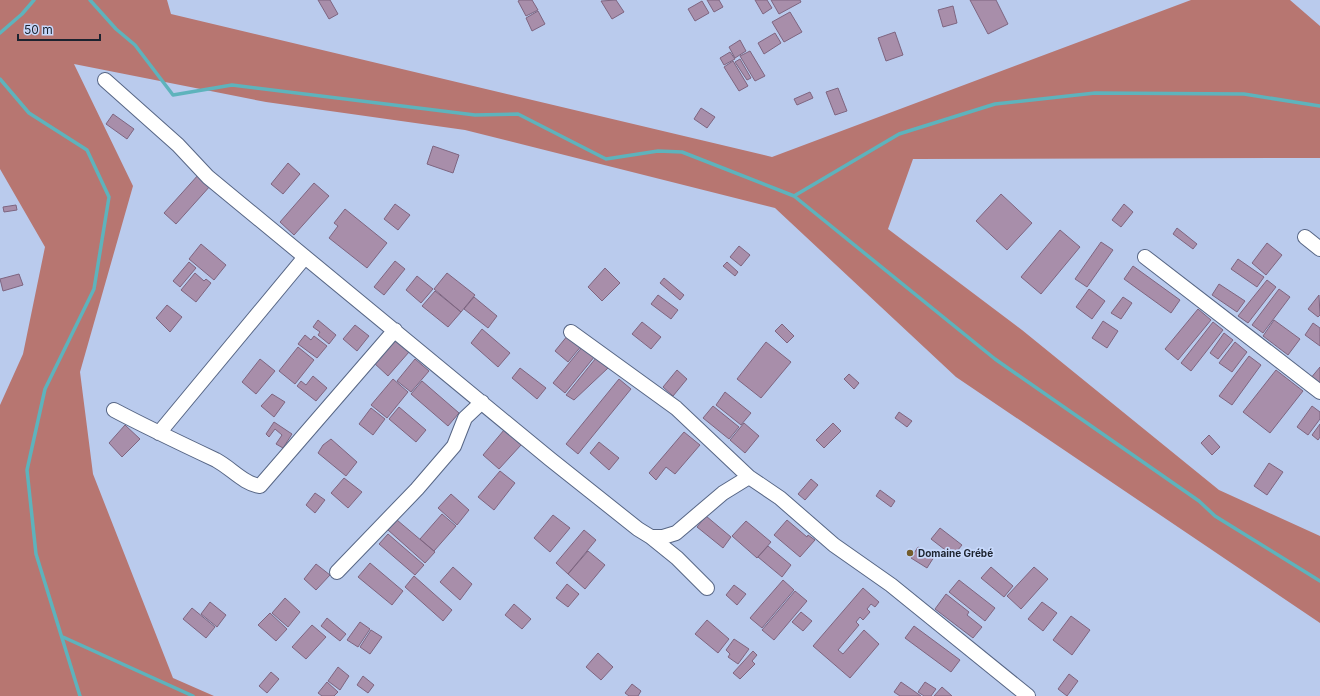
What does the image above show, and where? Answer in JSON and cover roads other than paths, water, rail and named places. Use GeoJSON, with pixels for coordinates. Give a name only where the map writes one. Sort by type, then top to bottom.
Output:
{"type":"FeatureCollection","features":[{"type":"Feature","properties":{"kind":"street"},"geometry":{"type":"LineString","coordinates":[[105,80],[178,145],[208,177],[550,459],[678,558],[707,588]]}},
{"type":"Feature","properties":{"kind":"street"},"geometry":{"type":"LineString","coordinates":[[1305,238],[1320,249]]}},
{"type":"Feature","properties":{"kind":"street"},"geometry":{"type":"LineString","coordinates":[[159,433],[305,257]]}},
{"type":"Feature","properties":{"kind":"street"},"geometry":{"type":"LineString","coordinates":[[1145,257],[1320,392]]}},
{"type":"Feature","properties":{"kind":"street"},"geometry":{"type":"LineString","coordinates":[[114,410],[217,461],[252,485],[260,486],[395,330]]}},
{"type":"Feature","properties":{"kind":"street"},"geometry":{"type":"LineString","coordinates":[[571,332],[676,408],[749,477],[780,498],[834,545],[891,585],[1028,696]]}},
{"type":"Feature","properties":{"kind":"street"},"geometry":{"type":"LineString","coordinates":[[337,572],[417,489],[454,446],[465,418],[482,402]]}},
{"type":"Feature","properties":{"kind":"street"},"geometry":{"type":"LineString","coordinates":[[651,537],[663,537],[676,533],[724,493],[749,477]]}},
{"type":"Feature","properties":{"kind":"waterway"},"geometry":{"type":"LineString","coordinates":[[0,33],[22,14],[34,0]]}},
{"type":"Feature","properties":{"kind":"waterway"},"geometry":{"type":"LineString","coordinates":[[90,0],[116,29],[135,45],[173,95],[232,85],[475,115],[518,114],[606,159],[658,151],[682,152],[794,196],[995,359],[1199,501],[1215,516],[1320,581]]}},
{"type":"Feature","properties":{"kind":"waterway"},"geometry":{"type":"LineString","coordinates":[[0,79],[29,113],[87,150],[109,197],[94,289],[45,389],[27,470],[36,554],[80,696]]}},
{"type":"Feature","properties":{"kind":"waterway"},"geometry":{"type":"LineString","coordinates":[[794,196],[899,134],[995,104],[1095,93],[1244,94],[1320,106]]}},
{"type":"Feature","properties":{"kind":"waterway"},"geometry":{"type":"LineString","coordinates":[[63,637],[193,696]]}},
{"type":"Feature","properties":{"kind":"place","name":"Domaine Grébé"},"geometry":{"type":"Point","coordinates":[910,553]}}]}
